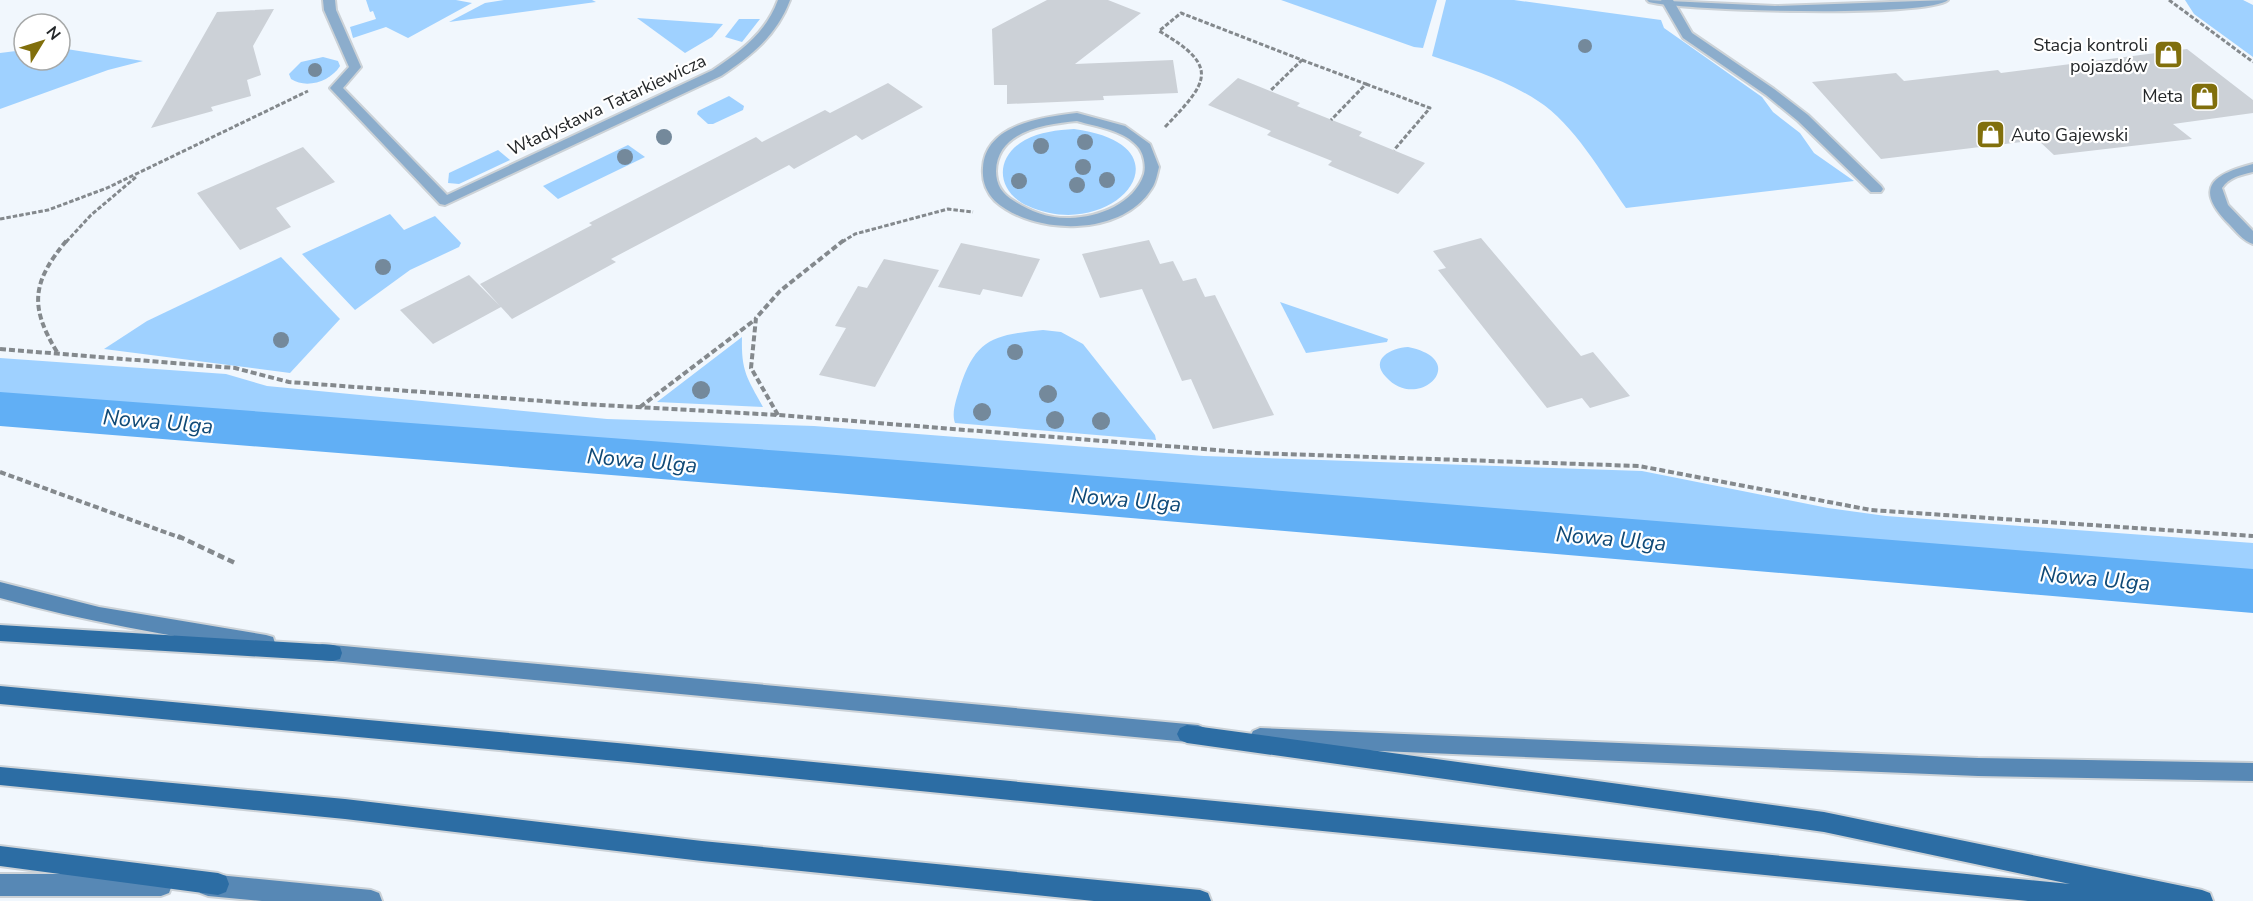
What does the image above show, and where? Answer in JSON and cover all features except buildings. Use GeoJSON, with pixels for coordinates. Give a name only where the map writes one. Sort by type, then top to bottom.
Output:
{"type":"FeatureCollection","features":[{"type":"Feature","properties":{"kind":"main road"},"geometry":{"type":"LineString","coordinates":[[0,590],[47,604],[145,624],[333,654]]}},
{"type":"Feature","properties":{"kind":"main road"},"geometry":{"type":"LineString","coordinates":[[0,633],[333,654],[1187,734],[1824,822],[2202,901]]}},
{"type":"Feature","properties":{"kind":"main road"},"geometry":{"type":"LineString","coordinates":[[0,695],[628,753],[2136,901]]}},
{"type":"Feature","properties":{"kind":"main road"},"geometry":{"type":"LineString","coordinates":[[1187,734],[1978,767],[2253,772]]}},
{"type":"Feature","properties":{"kind":"main road"},"geometry":{"type":"LineString","coordinates":[[0,776],[345,809],[702,851],[1200,901]]}},
{"type":"Feature","properties":{"kind":"main road"},"geometry":{"type":"LineString","coordinates":[[0,856],[218,885],[372,901]]}},
{"type":"Feature","properties":{"kind":"main road"},"geometry":{"type":"LineString","coordinates":[[0,885],[218,885]]}},
{"type":"Feature","properties":{"kind":"street"},"geometry":{"type":"LineString","coordinates":[[328,0],[330,10],[355,67],[336,88]]}},
{"type":"Feature","properties":{"kind":"street","name":"Władysława Tatarkiewicza"},"geometry":{"type":"LineString","coordinates":[[336,88],[445,201],[717,73],[758,45],[780,13],[784,0]]}},
{"type":"Feature","properties":{"kind":"street"},"geometry":{"type":"LineString","coordinates":[[1653,0],[1775,9],[1905,4],[1942,0]]}},
{"type":"Feature","properties":{"kind":"street"},"geometry":{"type":"LineString","coordinates":[[1668,2],[1687,35],[1770,92],[1803,118],[1876,189]]}},
{"type":"Feature","properties":{"kind":"street"},"geometry":{"type":"LineString","coordinates":[[1077,117],[1104,121],[1133,134],[1150,152],[1154,172],[1144,192],[1128,206],[1102,218],[1069,223],[1031,217],[999,198],[990,186],[987,165],[996,146],[1015,131],[1046,120],[1077,117]]}},
{"type":"Feature","properties":{"kind":"street"},"geometry":{"type":"LineString","coordinates":[[2253,168],[2227,175],[2216,187],[2215,196],[2220,206],[2253,239]]}},
{"type":"Feature","properties":{"kind":"path"},"geometry":{"type":"LineString","coordinates":[[2169,0],[2253,62]]}},
{"type":"Feature","properties":{"kind":"path"},"geometry":{"type":"LineString","coordinates":[[1146,148],[1200,88],[1202,73],[1196,57],[1184,45],[1159,31],[1180,13],[1430,108],[1394,150]]}},
{"type":"Feature","properties":{"kind":"path"},"geometry":{"type":"LineString","coordinates":[[1270,91],[1302,60]]}},
{"type":"Feature","properties":{"kind":"path"},"geometry":{"type":"LineString","coordinates":[[1330,120],[1366,84]]}},
{"type":"Feature","properties":{"kind":"path"},"geometry":{"type":"LineString","coordinates":[[0,219],[48,210],[107,188],[306,91],[336,88]]}},
{"type":"Feature","properties":{"kind":"path"},"geometry":{"type":"LineString","coordinates":[[57,352],[43,328],[36,300],[46,268],[73,233],[142,172]]}},
{"type":"Feature","properties":{"kind":"path"},"geometry":{"type":"LineString","coordinates":[[640,407],[756,318],[780,291],[833,247],[855,234],[948,209],[1031,217]]}},
{"type":"Feature","properties":{"kind":"path"},"geometry":{"type":"LineString","coordinates":[[756,318],[751,368],[778,416]]}},
{"type":"Feature","properties":{"kind":"path"},"geometry":{"type":"LineString","coordinates":[[0,349],[236,368],[289,381],[1254,453],[1639,466],[1871,510],[2253,536]]}},
{"type":"Feature","properties":{"kind":"path"},"geometry":{"type":"LineString","coordinates":[[0,472],[164,530],[237,564]]}},
{"type":"Feature","properties":{"kind":"shaded area"},"geometry":{"type":"Polygon","coordinates":[[[366,0],[456,0],[472,3],[408,38],[386,27],[353,38],[350,27],[376,19],[373,11],[370,12],[366,0]]]}},
{"type":"Feature","properties":{"kind":"shaded area"},"geometry":{"type":"Polygon","coordinates":[[[504,0],[592,0],[596,2],[449,22],[485,3],[504,0]]]}},
{"type":"Feature","properties":{"kind":"shaded area"},"geometry":{"type":"Polygon","coordinates":[[[1281,0],[1437,0],[1423,48],[1414,47],[1281,0]]]}},
{"type":"Feature","properties":{"kind":"shaded area"},"geometry":{"type":"Polygon","coordinates":[[[1446,0],[1514,0],[1661,20],[1664,28],[1762,97],[1773,112],[1800,133],[1814,153],[1854,181],[1626,208],[1586,150],[1551,111],[1538,101],[1500,81],[1432,56],[1446,0]]]}},
{"type":"Feature","properties":{"kind":"shaded area"},"geometry":{"type":"Polygon","coordinates":[[[2185,0],[2243,0],[2253,5],[2253,57],[2194,14],[2185,0]]]}},
{"type":"Feature","properties":{"kind":"shaded area"},"geometry":{"type":"Polygon","coordinates":[[[637,18],[723,24],[712,37],[685,53],[637,18]]]}},
{"type":"Feature","properties":{"kind":"shaded area"},"geometry":{"type":"Polygon","coordinates":[[[739,19],[760,19],[742,42],[725,37],[739,19]]]}},
{"type":"Feature","properties":{"kind":"shaded area"},"geometry":{"type":"Polygon","coordinates":[[[72,50],[143,61],[108,70],[0,109],[0,53],[12,52],[12,72],[72,72],[72,50]]]}},
{"type":"Feature","properties":{"kind":"shaded area"},"geometry":{"type":"Polygon","coordinates":[[[323,57],[338,61],[340,66],[336,72],[324,80],[310,84],[291,79],[289,74],[301,62],[323,57]]]}},
{"type":"Feature","properties":{"kind":"shaded area"},"geometry":{"type":"Polygon","coordinates":[[[729,96],[744,106],[743,110],[713,124],[708,124],[697,114],[698,111],[729,96]]]}},
{"type":"Feature","properties":{"kind":"shaded area"},"geometry":{"type":"Polygon","coordinates":[[[1074,129],[1111,139],[1130,153],[1136,171],[1129,188],[1113,203],[1089,213],[1060,215],[1028,206],[1017,200],[1005,183],[1003,174],[1008,156],[1015,147],[1031,137],[1074,129]]]}},
{"type":"Feature","properties":{"kind":"shaded area"},"geometry":{"type":"Polygon","coordinates":[[[628,145],[645,157],[558,199],[543,186],[628,145]]]}},
{"type":"Feature","properties":{"kind":"shaded area"},"geometry":{"type":"Polygon","coordinates":[[[498,150],[510,160],[459,184],[448,183],[449,173],[498,150]]]}},
{"type":"Feature","properties":{"kind":"shaded area"},"geometry":{"type":"Polygon","coordinates":[[[390,214],[404,230],[435,216],[461,243],[459,247],[410,270],[355,310],[302,254],[390,214]]]}},
{"type":"Feature","properties":{"kind":"shaded area"},"geometry":{"type":"Polygon","coordinates":[[[281,257],[340,319],[290,373],[104,349],[147,321],[281,257]]]}},
{"type":"Feature","properties":{"kind":"shaded area"},"geometry":{"type":"Polygon","coordinates":[[[1280,302],[1388,339],[1387,342],[1306,353],[1280,302]]]}},
{"type":"Feature","properties":{"kind":"shaded area"},"geometry":{"type":"Polygon","coordinates":[[[1043,330],[1061,332],[1083,344],[1155,435],[1156,440],[955,423],[954,410],[960,387],[966,371],[980,349],[999,337],[1043,330]]]}},
{"type":"Feature","properties":{"kind":"shaded area"},"geometry":{"type":"Polygon","coordinates":[[[742,337],[746,374],[763,407],[657,402],[742,337]]]}},
{"type":"Feature","properties":{"kind":"shaded area"},"geometry":{"type":"Polygon","coordinates":[[[1408,347],[1427,353],[1436,362],[1438,372],[1433,380],[1424,387],[1412,389],[1399,387],[1381,371],[1381,360],[1384,356],[1389,352],[1408,347]]]}},
{"type":"Feature","properties":{"kind":"shaded area"},"geometry":{"type":"Polygon","coordinates":[[[0,358],[226,374],[267,386],[607,419],[814,426],[1204,456],[1642,471],[1828,508],[1886,516],[2253,543],[2253,581],[53,403],[0,397],[0,358]]]}},
{"type":"Feature","properties":{"kind":"waterway","name":"Nowa Ulga"},"geometry":{"type":"LineString","coordinates":[[0,409],[836,474],[2253,591]]}},
{"type":"Feature","properties":{"kind":"place","name":"Stacja kontroli pojazdów"},"geometry":{"type":"Point","coordinates":[2169,55]}},
{"type":"Feature","properties":{"kind":"place","name":"Meta"},"geometry":{"type":"Point","coordinates":[2204,96]}},
{"type":"Feature","properties":{"kind":"place","name":"Auto Gajewski"},"geometry":{"type":"Point","coordinates":[1990,135]}}]}
